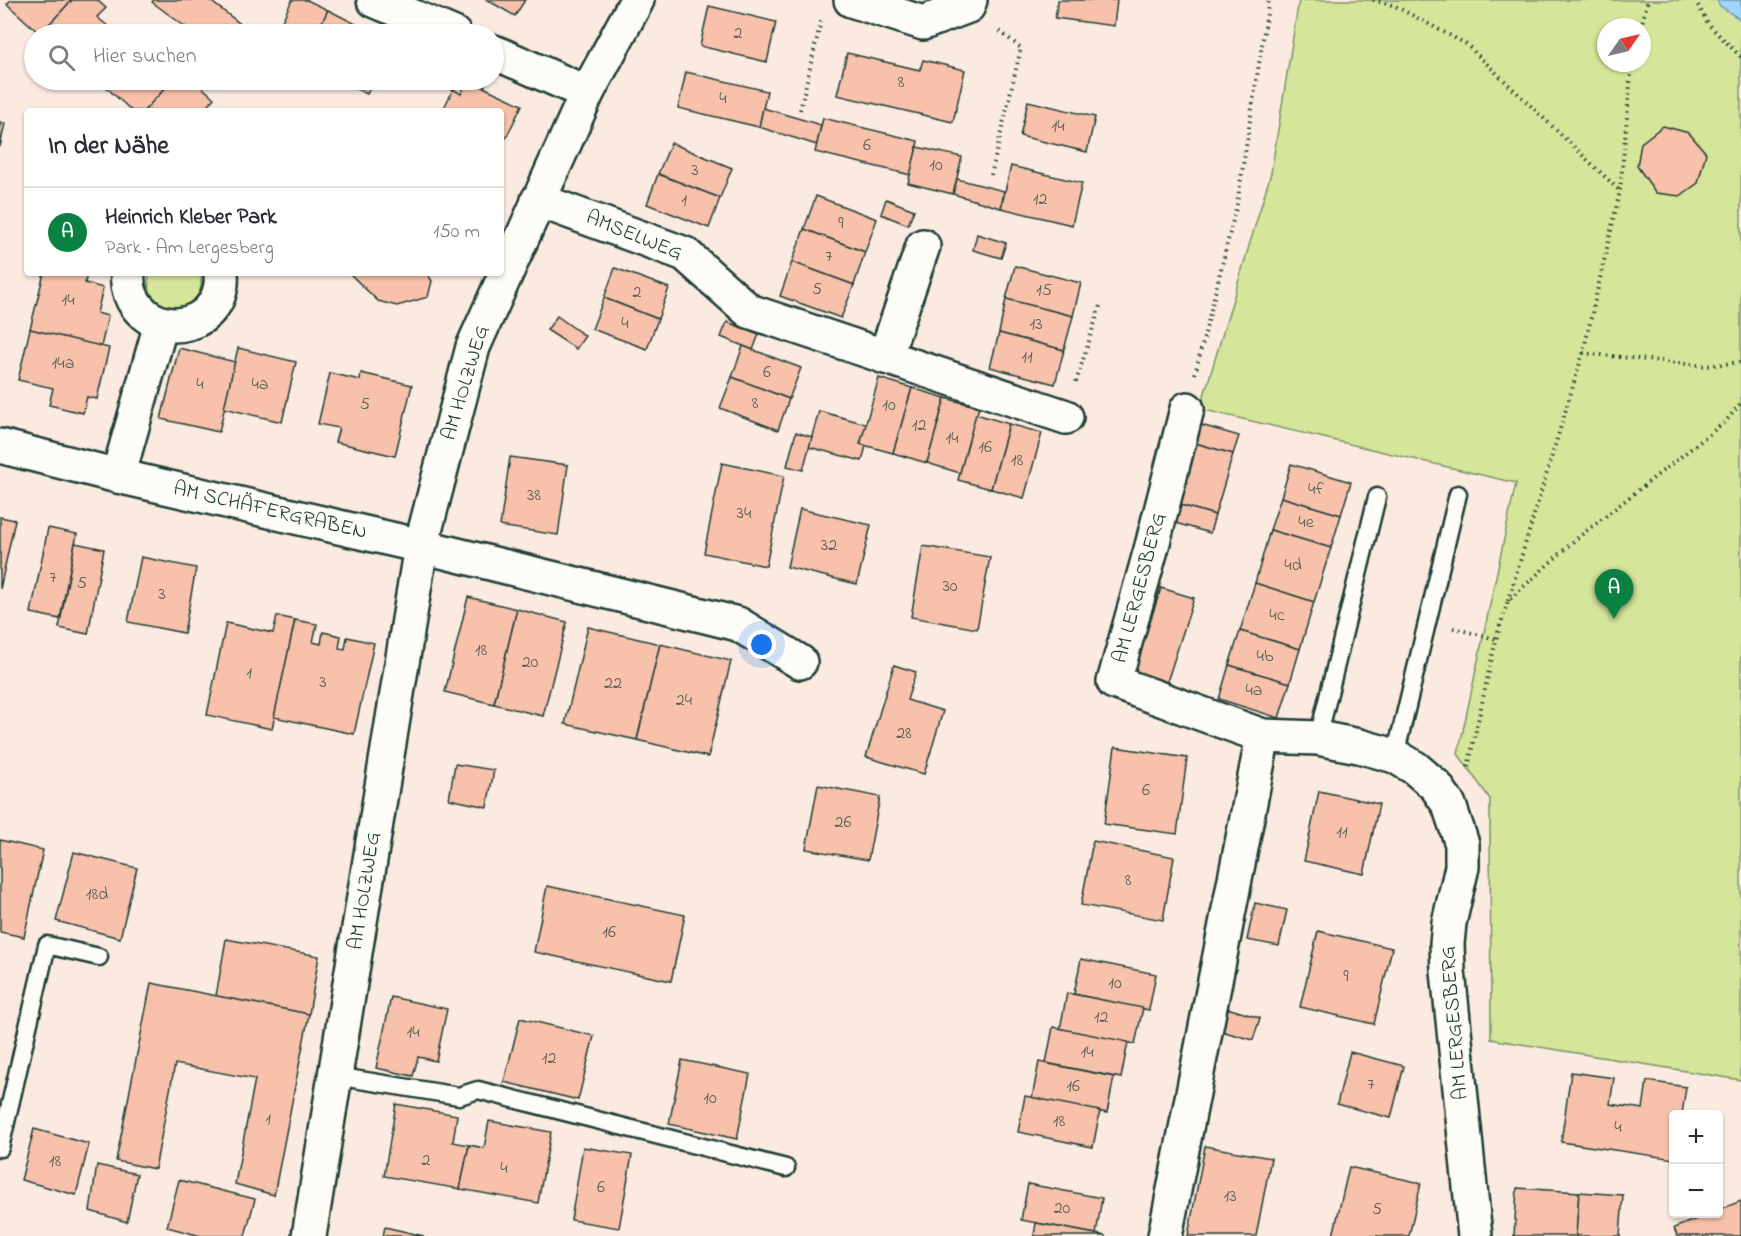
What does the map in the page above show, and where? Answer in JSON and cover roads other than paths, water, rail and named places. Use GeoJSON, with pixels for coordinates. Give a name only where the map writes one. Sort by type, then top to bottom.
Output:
{"type":"FeatureCollection","features":[{"type":"Feature","properties":{"kind":"street"},"geometry":{"type":"LineString","coordinates":[[374,0],[430,24]]}},
{"type":"Feature","properties":{"kind":"street","name":"AM HOLZWEG"},"geometry":{"type":"LineString","coordinates":[[309,1236],[421,546],[473,347],[587,93],[638,0]]}},
{"type":"Feature","properties":{"kind":"street"},"geometry":{"type":"LineString","coordinates":[[837,5],[923,23],[969,3]]}},
{"type":"Feature","properties":{"kind":"street"},"geometry":{"type":"LineString","coordinates":[[504,56],[587,93]]}},
{"type":"Feature","properties":{"kind":"street","name":"AMSELWEG"},"geometry":{"type":"LineString","coordinates":[[538,200],[685,254],[749,311],[1066,417]]}},
{"type":"Feature","properties":{"kind":"street"},"geometry":{"type":"LineString","coordinates":[[885,357],[923,246]]}},
{"type":"Feature","properties":{"kind":"street"},"geometry":{"type":"LineString","coordinates":[[128,276],[130,294],[148,317],[161,324],[178,326],[194,322],[208,312],[217,299],[222,283],[221,276]]}},
{"type":"Feature","properties":{"kind":"street"},"geometry":{"type":"LineString","coordinates":[[118,476],[161,324]]}},
{"type":"Feature","properties":{"kind":"street","name":"AM LERGESBERG"},"geometry":{"type":"LineString","coordinates":[[1187,409],[1114,682],[1263,736],[1318,738],[1395,756],[1415,768],[1436,786],[1449,805],[1462,844],[1462,867],[1449,923],[1448,971],[1475,1236]]}},
{"type":"Feature","properties":{"kind":"street","name":"AM SCHÄFERGRABEN"},"geometry":{"type":"LineString","coordinates":[[0,446],[118,476],[421,546]]}},
{"type":"Feature","properties":{"kind":"street"},"geometry":{"type":"LineString","coordinates":[[421,546],[738,624],[800,662]]}},
{"type":"Feature","properties":{"kind":"street"},"geometry":{"type":"LineString","coordinates":[[1165,1236],[1263,736]]}},
{"type":"Feature","properties":{"kind":"lane"},"geometry":{"type":"LineString","coordinates":[[1395,756],[1458,494]]}},
{"type":"Feature","properties":{"kind":"lane"},"geometry":{"type":"LineString","coordinates":[[1318,738],[1377,497]]}},
{"type":"Feature","properties":{"kind":"lane"},"geometry":{"type":"LineString","coordinates":[[0,1148],[47,945],[99,957]]}},
{"type":"Feature","properties":{"kind":"lane"},"geometry":{"type":"LineString","coordinates":[[335,1076],[459,1096],[478,1090],[786,1168]]}},
{"type":"Feature","properties":{"kind":"water"},"geometry":{"type":"Polygon","coordinates":[[[1717,0],[1741,0],[1741,20],[1720,6],[1717,0]]]}},
{"type":"Feature","properties":{"kind":"place","name":"Heinrich Kleber Park"},"geometry":{"type":"Point","coordinates":[1614,619]}}]}
